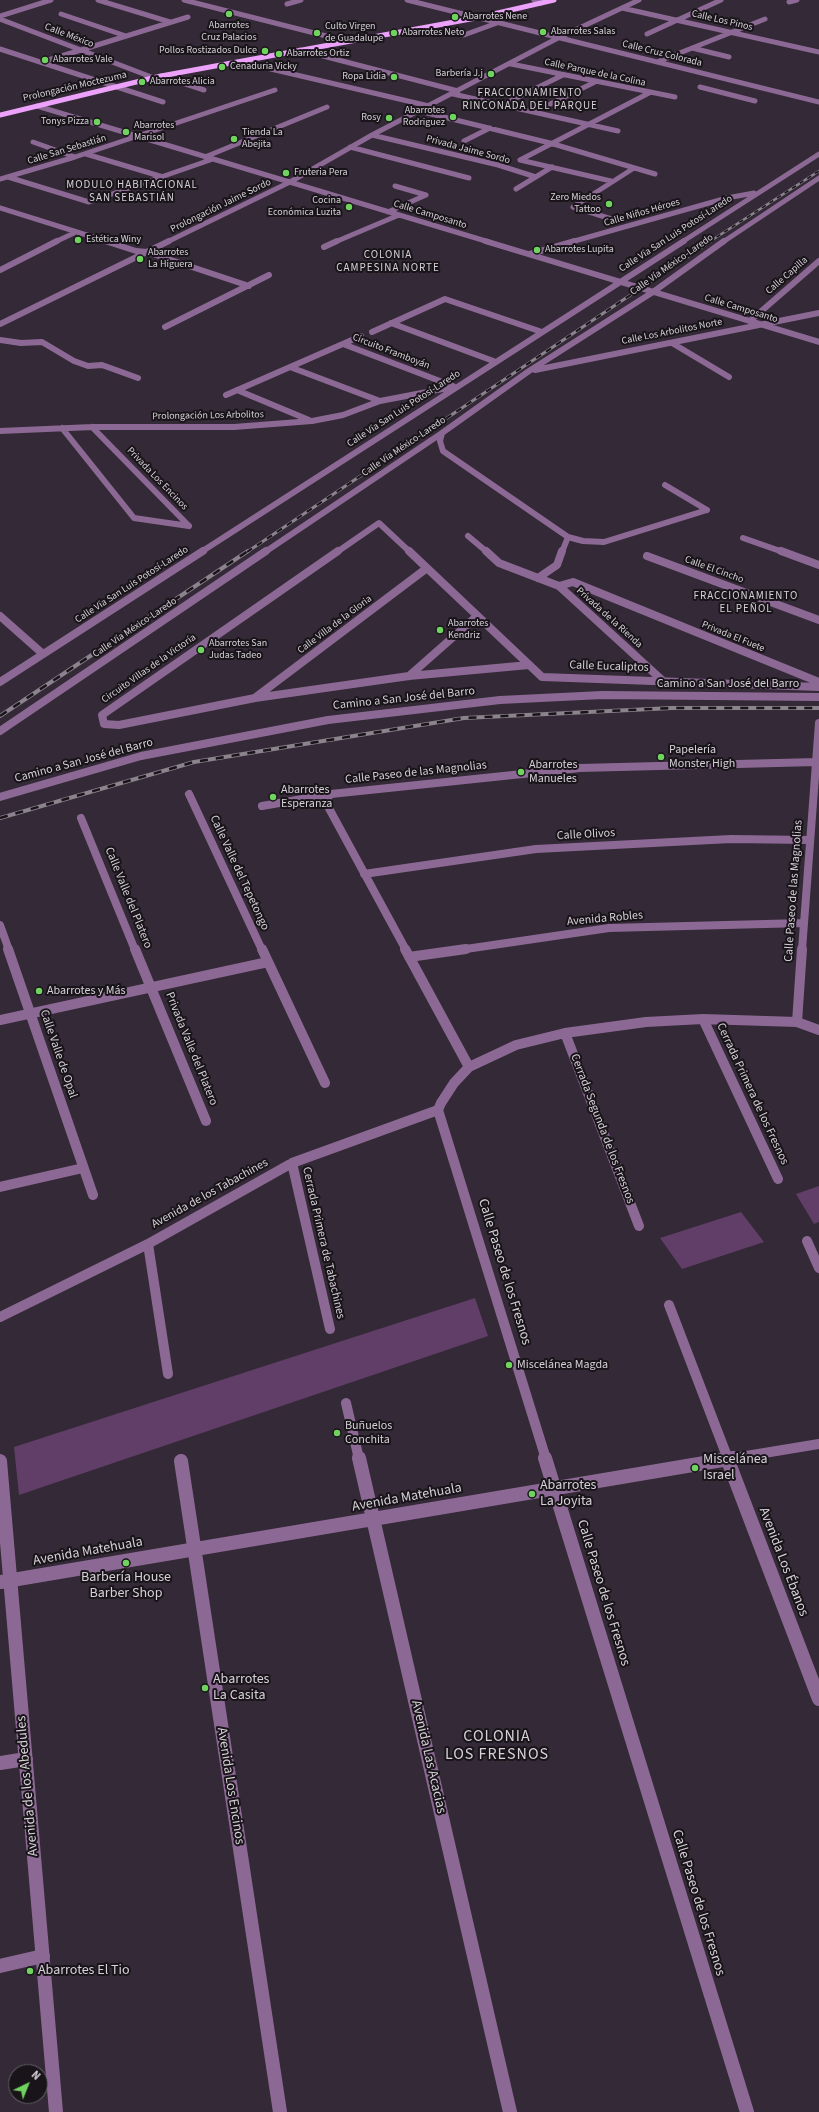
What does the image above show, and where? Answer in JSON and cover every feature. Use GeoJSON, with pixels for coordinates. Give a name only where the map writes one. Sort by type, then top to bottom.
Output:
{"type":"FeatureCollection","features":[{"type":"Feature","properties":{"kind":"main road","name":"Prolongación Moctezuma"},"geometry":{"type":"LineString","coordinates":[[0,115],[161,76],[241,62],[346,40],[476,18],[554,0]]}},
{"type":"Feature","properties":{"kind":"street"},"geometry":{"type":"LineString","coordinates":[[0,16],[51,0]]}},
{"type":"Feature","properties":{"kind":"street"},"geometry":{"type":"LineString","coordinates":[[98,0],[170,22]]}},
{"type":"Feature","properties":{"kind":"street"},"geometry":{"type":"LineString","coordinates":[[184,0],[346,40]]}},
{"type":"Feature","properties":{"kind":"street"},"geometry":{"type":"LineString","coordinates":[[287,4],[301,0]]}},
{"type":"Feature","properties":{"kind":"street","name":"Calle Cruz Colorada"},"geometry":{"type":"LineString","coordinates":[[407,0],[497,24],[819,102]]}},
{"type":"Feature","properties":{"kind":"street"},"geometry":{"type":"LineString","coordinates":[[534,0],[541,3]]}},
{"type":"Feature","properties":{"kind":"street","name":"Prolongación Jaime Sordo"},"geometry":{"type":"LineString","coordinates":[[0,324],[290,182],[372,135],[511,64],[558,38],[639,0]]}},
{"type":"Feature","properties":{"kind":"street"},"geometry":{"type":"LineString","coordinates":[[647,34],[721,0]]}},
{"type":"Feature","properties":{"kind":"street"},"geometry":{"type":"LineString","coordinates":[[789,2],[797,0]]}},
{"type":"Feature","properties":{"kind":"street","name":"Calle Los Pinos"},"geometry":{"type":"LineString","coordinates":[[622,8],[819,52]]}},
{"type":"Feature","properties":{"kind":"street"},"geometry":{"type":"LineString","coordinates":[[61,14],[126,36]]}},
{"type":"Feature","properties":{"kind":"street"},"geometry":{"type":"LineString","coordinates":[[42,62],[188,17]]}},
{"type":"Feature","properties":{"kind":"street","name":"Calle México"},"geometry":{"type":"LineString","coordinates":[[0,19],[154,78]]}},
{"type":"Feature","properties":{"kind":"street"},"geometry":{"type":"LineString","coordinates":[[657,62],[765,19]]}},
{"type":"Feature","properties":{"kind":"street"},"geometry":{"type":"LineString","coordinates":[[464,35],[497,24]]}},
{"type":"Feature","properties":{"kind":"street"},"geometry":{"type":"LineString","coordinates":[[692,48],[729,57]]}},
{"type":"Feature","properties":{"kind":"street"},"geometry":{"type":"LineString","coordinates":[[0,49],[162,102]]}},
{"type":"Feature","properties":{"kind":"street"},"geometry":{"type":"LineString","coordinates":[[300,50],[458,91]]}},
{"type":"Feature","properties":{"kind":"street"},"geometry":{"type":"LineString","coordinates":[[241,62],[429,106]]}},
{"type":"Feature","properties":{"kind":"street","name":"Calle Parque de la Colina"},"geometry":{"type":"LineString","coordinates":[[511,64],[649,93],[675,97]]}},
{"type":"Feature","properties":{"kind":"street"},"geometry":{"type":"LineString","coordinates":[[502,105],[563,75]]}},
{"type":"Feature","properties":{"kind":"street"},"geometry":{"type":"LineString","coordinates":[[161,76],[204,90]]}},
{"type":"Feature","properties":{"kind":"street"},"geometry":{"type":"LineString","coordinates":[[714,81],[721,78]]}},
{"type":"Feature","properties":{"kind":"street"},"geometry":{"type":"LineString","coordinates":[[534,112],[595,82]]}},
{"type":"Feature","properties":{"kind":"street"},"geometry":{"type":"LineString","coordinates":[[707,84],[700,87],[755,101]]}},
{"type":"Feature","properties":{"kind":"street","name":"Calle San Sebastián"},"geometry":{"type":"LineString","coordinates":[[0,179],[86,154],[276,90]]}},
{"type":"Feature","properties":{"kind":"street"},"geometry":{"type":"LineString","coordinates":[[611,181],[520,160],[550,143],[649,93]]}},
{"type":"Feature","properties":{"kind":"street"},"geometry":{"type":"LineString","coordinates":[[453,94],[618,131]]}},
{"type":"Feature","properties":{"kind":"street","name":"Calle Camposanto"},"geometry":{"type":"LineString","coordinates":[[37,106],[819,342]]}},
{"type":"Feature","properties":{"kind":"street"},"geometry":{"type":"LineString","coordinates":[[205,157],[327,107]]}},
{"type":"Feature","properties":{"kind":"street"},"geometry":{"type":"LineString","coordinates":[[419,111],[550,143],[655,174]]}},
{"type":"Feature","properties":{"kind":"street"},"geometry":{"type":"LineString","coordinates":[[464,141],[490,128]]}},
{"type":"Feature","properties":{"kind":"street","name":"Privada Jaime Sordo"},"geometry":{"type":"LineString","coordinates":[[372,135],[498,165],[536,177]]}},
{"type":"Feature","properties":{"kind":"street"},"geometry":{"type":"LineString","coordinates":[[33,142],[75,157]]}},
{"type":"Feature","properties":{"kind":"street"},"geometry":{"type":"LineString","coordinates":[[350,147],[469,178]]}},
{"type":"Feature","properties":{"kind":"street"},"geometry":{"type":"LineString","coordinates":[[86,154],[163,177]]}},
{"type":"Feature","properties":{"kind":"street","name":"Calle Vía San Luis Potosí-Laredo"},"geometry":{"type":"LineString","coordinates":[[0,682],[819,154]]}},
{"type":"Feature","properties":{"kind":"street"},"geometry":{"type":"LineString","coordinates":[[8,177],[89,202],[213,159]]}},
{"type":"Feature","properties":{"kind":"street"},"geometry":{"type":"LineString","coordinates":[[516,189],[552,167]]}},
{"type":"Feature","properties":{"kind":"street"},"geometry":{"type":"LineString","coordinates":[[618,221],[572,207],[611,181],[634,168]]}},
{"type":"Feature","properties":{"kind":"street","name":"Calle Vía México-Laredo"},"geometry":{"type":"LineString","coordinates":[[0,731],[442,433],[529,371],[653,292],[753,221],[819,178]]}},
{"type":"Feature","properties":{"kind":"street"},"geometry":{"type":"LineString","coordinates":[[388,212],[426,195],[395,186]]}},
{"type":"Feature","properties":{"kind":"street","name":"Calle Niños Héroes"},"geometry":{"type":"LineString","coordinates":[[529,254],[727,198],[760,192]]}},
{"type":"Feature","properties":{"kind":"street"},"geometry":{"type":"LineString","coordinates":[[0,208],[74,233],[136,251],[147,252],[249,286]]}},
{"type":"Feature","properties":{"kind":"street"},"geometry":{"type":"LineString","coordinates":[[324,248],[399,215]]}},
{"type":"Feature","properties":{"kind":"street"},"geometry":{"type":"LineString","coordinates":[[0,270],[74,233]]}},
{"type":"Feature","properties":{"kind":"street","name":"Calle Capilla"},"geometry":{"type":"LineString","coordinates":[[750,321],[819,261]]}},
{"type":"Feature","properties":{"kind":"street"},"geometry":{"type":"LineString","coordinates":[[165,327],[269,275]]}},
{"type":"Feature","properties":{"kind":"street"},"geometry":{"type":"LineString","coordinates":[[372,332],[445,299],[542,332]]}},
{"type":"Feature","properties":{"kind":"street","name":"Calle Los Arbolitos Norte"},"geometry":{"type":"LineString","coordinates":[[529,371],[819,313]]}},
{"type":"Feature","properties":{"kind":"street"},"geometry":{"type":"LineString","coordinates":[[392,323],[496,362]]}},
{"type":"Feature","properties":{"kind":"street","name":"Circuito Framboyán"},"geometry":{"type":"LineString","coordinates":[[226,395],[361,336]]}},
{"type":"Feature","properties":{"kind":"street"},"geometry":{"type":"LineString","coordinates":[[0,340],[21,343],[42,342],[74,361],[88,366],[102,365],[138,378]]}},
{"type":"Feature","properties":{"kind":"street"},"geometry":{"type":"LineString","coordinates":[[672,343],[729,377]]}},
{"type":"Feature","properties":{"kind":"street","name":"Circuito Framboyán"},"geometry":{"type":"LineString","coordinates":[[343,344],[457,386]]}},
{"type":"Feature","properties":{"kind":"street"},"geometry":{"type":"LineString","coordinates":[[290,367],[380,401]]}},
{"type":"Feature","properties":{"kind":"street","name":"Prolongación Los Arbolitos"},"geometry":{"type":"LineString","coordinates":[[0,431],[92,427],[234,428],[312,421],[343,415],[380,401],[457,386]]}},
{"type":"Feature","properties":{"kind":"street"},"geometry":{"type":"LineString","coordinates":[[237,390],[312,421]]}},
{"type":"Feature","properties":{"kind":"street","name":"Privada Los Encinos"},"geometry":{"type":"LineString","coordinates":[[62,428],[134,518],[189,526],[92,427]]}},
{"type":"Feature","properties":{"kind":"street"},"geometry":{"type":"LineString","coordinates":[[442,433],[440,441],[443,451],[568,537],[583,541],[604,542],[707,510],[665,485]]}},
{"type":"Feature","properties":{"kind":"street","name":"Circuito Villas de la Victoría"},"geometry":{"type":"LineString","coordinates":[[529,665],[409,676],[255,698],[120,725],[104,724],[102,715],[379,523],[542,677]]}},
{"type":"Feature","properties":{"kind":"street"},"geometry":{"type":"LineString","coordinates":[[468,536],[499,563],[559,586]]}},
{"type":"Feature","properties":{"kind":"street"},"geometry":{"type":"LineString","coordinates":[[538,578],[557,566],[568,537]]}},
{"type":"Feature","properties":{"kind":"street"},"geometry":{"type":"LineString","coordinates":[[743,538],[819,565]]}},
{"type":"Feature","properties":{"kind":"street","name":"Calle El Cincho"},"geometry":{"type":"LineString","coordinates":[[647,556],[819,620]]}},
{"type":"Feature","properties":{"kind":"street","name":"Calle Villa de la Gloria"},"geometry":{"type":"LineString","coordinates":[[255,698],[427,568]]}},
{"type":"Feature","properties":{"kind":"street","name":"Privada El Fuete"},"geometry":{"type":"LineString","coordinates":[[559,586],[573,582],[819,682]]}},
{"type":"Feature","properties":{"kind":"street","name":"Privada de la Rienda"},"geometry":{"type":"LineString","coordinates":[[559,586],[663,681]]}},
{"type":"Feature","properties":{"kind":"street"},"geometry":{"type":"LineString","coordinates":[[0,616],[43,654]]}},
{"type":"Feature","properties":{"kind":"street"},"geometry":{"type":"LineString","coordinates":[[409,676],[477,616]]}},
{"type":"Feature","properties":{"kind":"street","name":"Calle Eucaliptos"},"geometry":{"type":"LineString","coordinates":[[542,677],[819,687]]}},
{"type":"Feature","properties":{"kind":"street"},"geometry":{"type":"LineString","coordinates":[[629,680],[632,696]]}},
{"type":"Feature","properties":{"kind":"street","name":"Camino a San José del Barro"},"geometry":{"type":"LineString","coordinates":[[0,797],[141,756],[328,720],[500,700],[632,696],[819,697]]}},
{"type":"Feature","properties":{"kind":"street","name":"Calle Paseo de las Magnolias"},"geometry":{"type":"LineString","coordinates":[[797,1022],[819,723]]}},
{"type":"Feature","properties":{"kind":"street","name":"Calle Paseo de las Magnolias"},"geometry":{"type":"LineString","coordinates":[[469,1067],[325,801],[331,794],[580,768],[816,762]]}},
{"type":"Feature","properties":{"kind":"street","name":"Calle Valle del Tepetongo"},"geometry":{"type":"LineString","coordinates":[[189,794],[325,1083]]}},
{"type":"Feature","properties":{"kind":"street"},"geometry":{"type":"LineString","coordinates":[[262,806],[331,794]]}},
{"type":"Feature","properties":{"kind":"street","name":"Calle Valle del Platero"},"geometry":{"type":"LineString","coordinates":[[81,818],[152,987]]}},
{"type":"Feature","properties":{"kind":"street","name":"Calle Olivos"},"geometry":{"type":"LineString","coordinates":[[364,874],[536,849],[731,839],[810,840]]}},
{"type":"Feature","properties":{"kind":"street","name":"Avenida Robles"},"geometry":{"type":"LineString","coordinates":[[409,957],[609,928],[804,923]]}},
{"type":"Feature","properties":{"kind":"street","name":"Calle Valle de Opal"},"geometry":{"type":"LineString","coordinates":[[0,925],[93,1195]]}},
{"type":"Feature","properties":{"kind":"street"},"geometry":{"type":"LineString","coordinates":[[0,1020],[268,962]]}},
{"type":"Feature","properties":{"kind":"street","name":"Privada Valle del Platero"},"geometry":{"type":"LineString","coordinates":[[152,987],[206,1121]]}},
{"type":"Feature","properties":{"kind":"street"},"geometry":{"type":"LineString","coordinates":[[438,1110],[441,1102],[454,1083],[469,1067],[516,1045],[565,1033],[646,1022],[703,1019],[797,1022],[819,1030]]}},
{"type":"Feature","properties":{"kind":"street","name":"Cerrada Primera de los Fresnos"},"geometry":{"type":"LineString","coordinates":[[703,1019],[778,1179]]}},
{"type":"Feature","properties":{"kind":"street","name":"Cerrada Segunda de los Fresnos"},"geometry":{"type":"LineString","coordinates":[[565,1033],[639,1226]]}},
{"type":"Feature","properties":{"kind":"street","name":"Avenida de los Tabachines"},"geometry":{"type":"LineString","coordinates":[[0,1317],[148,1244],[292,1163],[438,1110]]}},
{"type":"Feature","properties":{"kind":"street","name":"Calle Paseo de los Fresnos"},"geometry":{"type":"LineString","coordinates":[[438,1110],[747,2112]]}},
{"type":"Feature","properties":{"kind":"street","name":"Cerrada Primera de Tabachines"},"geometry":{"type":"LineString","coordinates":[[292,1163],[330,1329]]}},
{"type":"Feature","properties":{"kind":"street"},"geometry":{"type":"LineString","coordinates":[[0,1187],[83,1168]]}},
{"type":"Feature","properties":{"kind":"street"},"geometry":{"type":"LineString","coordinates":[[807,1242],[819,1268]]}},
{"type":"Feature","properties":{"kind":"street"},"geometry":{"type":"LineString","coordinates":[[148,1244],[168,1374]]}},
{"type":"Feature","properties":{"kind":"street"},"geometry":{"type":"LineString","coordinates":[[669,1305],[728,1459]]}},
{"type":"Feature","properties":{"kind":"street","name":"Avenida Las Acacias"},"geometry":{"type":"LineString","coordinates":[[346,1403],[510,2112]]}},
{"type":"Feature","properties":{"kind":"street","name":"Avenida Matehuala"},"geometry":{"type":"LineString","coordinates":[[5,1581],[819,1444]]}},
{"type":"Feature","properties":{"kind":"street","name":"Avenida Los Ébanos"},"geometry":{"type":"LineString","coordinates":[[728,1459],[819,1699]]}},
{"type":"Feature","properties":{"kind":"street","name":"Avenida de los Abedules"},"geometry":{"type":"LineString","coordinates":[[0,1461],[5,1581],[26,1759],[56,2112]]}},
{"type":"Feature","properties":{"kind":"street","name":"Avenida Los Encinos"},"geometry":{"type":"LineString","coordinates":[[181,1461],[280,2112]]}},
{"type":"Feature","properties":{"kind":"street"},"geometry":{"type":"LineString","coordinates":[[0,1763],[26,1759]]}},
{"type":"Feature","properties":{"kind":"street"},"geometry":{"type":"LineString","coordinates":[[0,1966],[43,1956]]}},
{"type":"Feature","properties":{"kind":"shaded area"},"geometry":{"type":"Polygon","coordinates":[[[819,1186],[819,1222],[814,1224],[796,1194],[819,1186]]]}},
{"type":"Feature","properties":{"kind":"shaded area"},"geometry":{"type":"Polygon","coordinates":[[[741,1212],[764,1242],[682,1269],[660,1238],[741,1212]]]}},
{"type":"Feature","properties":{"kind":"shaded area"},"geometry":{"type":"Polygon","coordinates":[[[475,1298],[488,1336],[19,1495],[14,1447],[475,1298]]]}},
{"type":"Feature","properties":{"kind":"railway"},"geometry":{"type":"LineString","coordinates":[[709,242],[819,171]]}},
{"type":"Feature","properties":{"kind":"railway"},"geometry":{"type":"LineString","coordinates":[[247,552],[711,241]]}},
{"type":"Feature","properties":{"kind":"railway"},"geometry":{"type":"LineString","coordinates":[[0,716],[248,551]]}},
{"type":"Feature","properties":{"kind":"railway"},"geometry":{"type":"LineString","coordinates":[[0,818],[194,762],[464,718],[672,708],[819,708]]}},
{"type":"Feature","properties":{"kind":"place","name":"Abarrotes Cruz Palacios"},"geometry":{"type":"Point","coordinates":[229,14]}},
{"type":"Feature","properties":{"kind":"place","name":"Abarrotes Nene"},"geometry":{"type":"Point","coordinates":[455,17]}},
{"type":"Feature","properties":{"kind":"place","name":"Abarrotes Salas"},"geometry":{"type":"Point","coordinates":[543,32]}},
{"type":"Feature","properties":{"kind":"place","name":"Culto Virgen de Guadalupe"},"geometry":{"type":"Point","coordinates":[317,33]}},
{"type":"Feature","properties":{"kind":"place","name":"Abarrotes Neto"},"geometry":{"type":"Point","coordinates":[394,33]}},
{"type":"Feature","properties":{"kind":"place","name":"Pollos Rostizados Dulce"},"geometry":{"type":"Point","coordinates":[265,51]}},
{"type":"Feature","properties":{"kind":"place","name":"Abarrotes Ortiz"},"geometry":{"type":"Point","coordinates":[279,54]}},
{"type":"Feature","properties":{"kind":"place","name":"Abarrotes Vale"},"geometry":{"type":"Point","coordinates":[45,60]}},
{"type":"Feature","properties":{"kind":"place","name":"Cenaduria Vicky"},"geometry":{"type":"Point","coordinates":[222,67]}},
{"type":"Feature","properties":{"kind":"place","name":"Barbería J.j"},"geometry":{"type":"Point","coordinates":[491,74]}},
{"type":"Feature","properties":{"kind":"place","name":"Ropa Lidia"},"geometry":{"type":"Point","coordinates":[394,77]}},
{"type":"Feature","properties":{"kind":"place","name":"Abarrotes Alicia"},"geometry":{"type":"Point","coordinates":[142,82]}},
{"type":"Feature","properties":{"kind":"place","name":"Abarrotes Rodriguez"},"geometry":{"type":"Point","coordinates":[453,117]}},
{"type":"Feature","properties":{"kind":"place","name":"Rosy"},"geometry":{"type":"Point","coordinates":[389,118]}},
{"type":"Feature","properties":{"kind":"place","name":"Tonys Pizza"},"geometry":{"type":"Point","coordinates":[97,122]}},
{"type":"Feature","properties":{"kind":"place","name":"Abarrotes Marisol"},"geometry":{"type":"Point","coordinates":[126,132]}},
{"type":"Feature","properties":{"kind":"place","name":"Tienda La Abejita"},"geometry":{"type":"Point","coordinates":[234,139]}},
{"type":"Feature","properties":{"kind":"place","name":"Fruteria Pera"},"geometry":{"type":"Point","coordinates":[286,173]}},
{"type":"Feature","properties":{"kind":"place","name":"Zero Miedos Tattoo"},"geometry":{"type":"Point","coordinates":[609,204]}},
{"type":"Feature","properties":{"kind":"place","name":"Cocina Económica Luzita"},"geometry":{"type":"Point","coordinates":[349,207]}},
{"type":"Feature","properties":{"kind":"place","name":"Estética Winy"},"geometry":{"type":"Point","coordinates":[78,240]}},
{"type":"Feature","properties":{"kind":"place","name":"Abarrotes Lupita"},"geometry":{"type":"Point","coordinates":[537,250]}},
{"type":"Feature","properties":{"kind":"place","name":"Abarrotes La Higuera"},"geometry":{"type":"Point","coordinates":[140,259]}},
{"type":"Feature","properties":{"kind":"place","name":"Abarrotes Kendriz"},"geometry":{"type":"Point","coordinates":[440,630]}},
{"type":"Feature","properties":{"kind":"place","name":"Abarrotes San Judas Tadeo"},"geometry":{"type":"Point","coordinates":[201,650]}},
{"type":"Feature","properties":{"kind":"place","name":"Papelería Monster High"},"geometry":{"type":"Point","coordinates":[661,757]}},
{"type":"Feature","properties":{"kind":"place","name":"Abarrotes Manueles"},"geometry":{"type":"Point","coordinates":[521,772]}},
{"type":"Feature","properties":{"kind":"place","name":"Abarrotes Esperanza"},"geometry":{"type":"Point","coordinates":[273,797]}},
{"type":"Feature","properties":{"kind":"place","name":"Abarrotes y Más"},"geometry":{"type":"Point","coordinates":[39,991]}},
{"type":"Feature","properties":{"kind":"place","name":"Miscelánea Magda"},"geometry":{"type":"Point","coordinates":[509,1365]}},
{"type":"Feature","properties":{"kind":"place","name":"Buñuelos Conchita"},"geometry":{"type":"Point","coordinates":[337,1433]}},
{"type":"Feature","properties":{"kind":"place","name":"Miscelánea Israel"},"geometry":{"type":"Point","coordinates":[695,1468]}},
{"type":"Feature","properties":{"kind":"place","name":"Abarrotes La Joyita"},"geometry":{"type":"Point","coordinates":[532,1494]}},
{"type":"Feature","properties":{"kind":"place","name":"Barbería House Barber Shop"},"geometry":{"type":"Point","coordinates":[126,1563]}},
{"type":"Feature","properties":{"kind":"place","name":"Abarrotes La Casita"},"geometry":{"type":"Point","coordinates":[205,1688]}},
{"type":"Feature","properties":{"kind":"place","name":"Abarrotes El Tio"},"geometry":{"type":"Point","coordinates":[30,1971]}},
{"type":"Feature","properties":{"kind":"district","name":"FRACCIONAMIENTO RINCONADA DEL PARQUE"},"geometry":{"type":"Point","coordinates":[530,100]}},
{"type":"Feature","properties":{"kind":"district","name":"MODULO HABITACIONAL SAN SEBASTIÁN"},"geometry":{"type":"Point","coordinates":[132,192]}},
{"type":"Feature","properties":{"kind":"district","name":"COLONIA CAMPESINA NORTE"},"geometry":{"type":"Point","coordinates":[388,262]}},
{"type":"Feature","properties":{"kind":"district","name":"FRACCIONAMIENTO EL PEÑOL"},"geometry":{"type":"Point","coordinates":[746,603]}},
{"type":"Feature","properties":{"kind":"district","name":"COLONIA LOS FRESNOS"},"geometry":{"type":"Point","coordinates":[497,1746]}}]}
